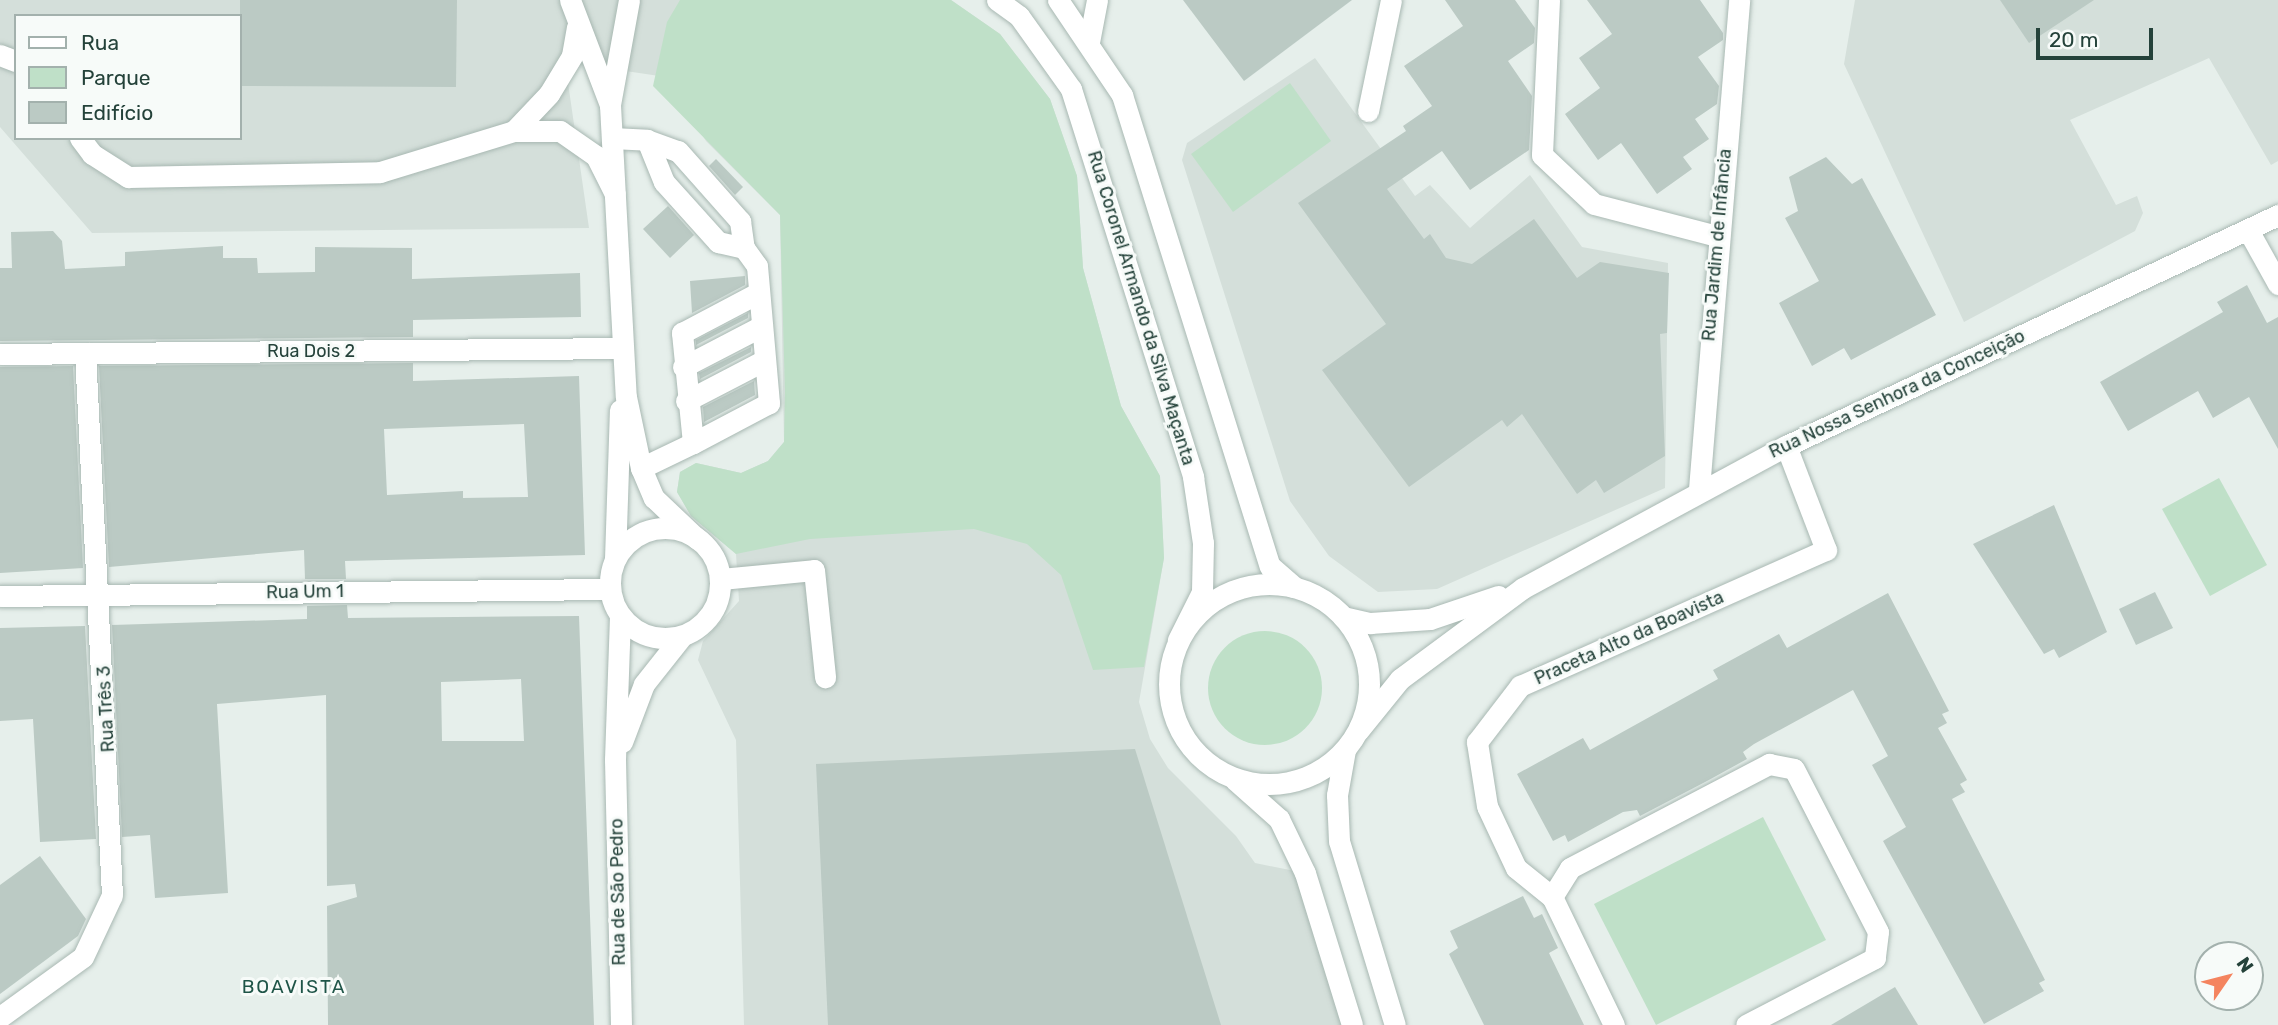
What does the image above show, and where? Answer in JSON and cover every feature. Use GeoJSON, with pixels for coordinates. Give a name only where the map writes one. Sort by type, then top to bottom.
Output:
{"type":"FeatureCollection","features":[{"type":"Feature","properties":{"kind":"street"},"geometry":{"type":"LineString","coordinates":[[570,0],[577,27],[610,105]]}},
{"type":"Feature","properties":{"kind":"street"},"geometry":{"type":"LineString","coordinates":[[615,760],[644,684],[682,636],[709,616],[721,579],[697,539],[654,498],[642,468],[626,397],[610,105],[629,0]]}},
{"type":"Feature","properties":{"kind":"street","name":"Rua Coronel Armando da Silva Maçanta"},"geometry":{"type":"LineString","coordinates":[[997,0],[1019,16],[1071,89],[1193,477],[1203,543],[1202,592],[1178,640],[1169,678],[1173,713],[1196,753],[1231,776],[1279,819],[1332,948],[1352,1025]]}},
{"type":"Feature","properties":{"kind":"street","name":"Rua Coronel Armando da Silva Maçanta"},"geometry":{"type":"LineString","coordinates":[[1058,0],[1089,42],[1122,95],[1270,566],[1294,587]]}},
{"type":"Feature","properties":{"kind":"street"},"geometry":{"type":"LineString","coordinates":[[1089,42],[1097,0]]}},
{"type":"Feature","properties":{"kind":"street"},"geometry":{"type":"LineString","coordinates":[[1368,111],[1391,0]]}},
{"type":"Feature","properties":{"kind":"street"},"geometry":{"type":"LineString","coordinates":[[1549,0],[1542,155],[1594,204],[1717,236]]}},
{"type":"Feature","properties":{"kind":"street","name":"Rua Jardim de Infância"},"geometry":{"type":"LineString","coordinates":[[1699,489],[1717,236],[1739,0]]}},
{"type":"Feature","properties":{"kind":"street"},"geometry":{"type":"LineString","coordinates":[[514,131],[549,94],[572,57],[577,27]]}},
{"type":"Feature","properties":{"kind":"street"},"geometry":{"type":"LineString","coordinates":[[82,140],[92,154],[128,177],[380,172],[514,131],[560,131],[596,156],[615,194]]}},
{"type":"Feature","properties":{"kind":"street"},"geometry":{"type":"LineString","coordinates":[[612,138],[648,140],[678,151],[740,221],[744,248],[757,266],[762,361],[769,403],[642,468]]}},
{"type":"Feature","properties":{"kind":"street"},"geometry":{"type":"LineString","coordinates":[[648,140],[664,182],[718,242],[744,248]]}},
{"type":"Feature","properties":{"kind":"street","name":"Rua Nossa Senhora da Conceição"},"geometry":{"type":"LineString","coordinates":[[1523,588],[1699,489],[1786,446],[2278,215]]}},
{"type":"Feature","properties":{"kind":"street"},"geometry":{"type":"LineString","coordinates":[[2248,230],[2278,284]]}},
{"type":"Feature","properties":{"kind":"street"},"geometry":{"type":"LineString","coordinates":[[693,443],[686,401],[682,333],[758,293]]}},
{"type":"Feature","properties":{"kind":"street"},"geometry":{"type":"LineString","coordinates":[[683,367],[760,327]]}},
{"type":"Feature","properties":{"kind":"street"},"geometry":{"type":"LineString","coordinates":[[622,348],[615,559],[610,589],[620,616],[640,632],[682,636]]}},
{"type":"Feature","properties":{"kind":"street","name":"Rua Dois 2"},"geometry":{"type":"LineString","coordinates":[[0,354],[622,348]]}},
{"type":"Feature","properties":{"kind":"street","name":"Rua Três 3"},"geometry":{"type":"LineString","coordinates":[[0,1017],[83,957],[112,895],[85,353]]}},
{"type":"Feature","properties":{"kind":"street"},"geometry":{"type":"LineString","coordinates":[[686,401],[762,361]]}},
{"type":"Feature","properties":{"kind":"street","name":"Praceta Alto da Boavista"},"geometry":{"type":"LineString","coordinates":[[1614,1025],[1552,897],[1516,868],[1487,806],[1477,742],[1520,686],[1826,550],[1786,446]]}},
{"type":"Feature","properties":{"kind":"street"},"geometry":{"type":"LineString","coordinates":[[615,559],[624,546],[654,529],[673,528],[697,539]]}},
{"type":"Feature","properties":{"kind":"street"},"geometry":{"type":"LineString","coordinates":[[721,579],[814,570],[825,677]]}},
{"type":"Feature","properties":{"kind":"street","name":"Rua Coronel Armando da Silva Maçanta"},"geometry":{"type":"LineString","coordinates":[[1178,640],[1198,612],[1227,593],[1260,584],[1294,587],[1316,595],[1343,617],[1358,639],[1368,673],[1358,731],[1345,750],[1321,770],[1292,782],[1261,784],[1231,776]]}},
{"type":"Feature","properties":{"kind":"street"},"geometry":{"type":"LineString","coordinates":[[1343,617],[1370,623],[1430,620],[1523,588]]}},
{"type":"Feature","properties":{"kind":"street"},"geometry":{"type":"LineString","coordinates":[[1358,731],[1400,679],[1523,588]]}},
{"type":"Feature","properties":{"kind":"street","name":"Rua Um 1"},"geometry":{"type":"LineString","coordinates":[[0,596],[610,589]]}},
{"type":"Feature","properties":{"kind":"street","name":"Rua de São Pedro"},"geometry":{"type":"LineString","coordinates":[[620,616],[615,760],[621,1025]]}},
{"type":"Feature","properties":{"kind":"street","name":"Rua Coronel Armando da Silva Maçanta"},"geometry":{"type":"LineString","coordinates":[[1345,750],[1337,795],[1339,842],[1395,1025]]}},
{"type":"Feature","properties":{"kind":"street"},"geometry":{"type":"LineString","coordinates":[[1552,897],[1570,868],[1769,764],[1794,769],[1878,932],[1875,958],[1745,1025]]}},
{"type":"Feature","properties":{"kind":"shaded area"},"geometry":{"type":"Polygon","coordinates":[[[0,0],[951,0],[1000,34],[1050,99],[1077,176],[1083,268],[1121,406],[1160,476],[1164,558],[1139,702],[1150,739],[1168,768],[1236,836],[1255,863],[1305,873],[1352,1025],[744,1025],[736,740],[698,660],[703,641],[739,601],[736,554],[691,516],[677,492],[680,472],[696,463],[741,473],[768,461],[784,442],[780,215],[706,141],[666,77],[565,62],[589,228],[92,233],[0,127],[0,0]]]}},
{"type":"Feature","properties":{"kind":"shaded area"},"geometry":{"type":"Polygon","coordinates":[[[1855,0],[2278,0],[2278,161],[2271,165],[2209,58],[2070,120],[2116,205],[2137,196],[2143,213],[2135,231],[1964,322],[1844,64],[1855,0]]]}},
{"type":"Feature","properties":{"kind":"shaded area"},"geometry":{"type":"Polygon","coordinates":[[[1315,58],[1415,196],[1430,185],[1470,228],[1530,175],[1582,247],[1668,263],[1665,488],[1437,589],[1378,592],[1329,556],[1290,501],[1182,160],[1187,143],[1315,58]]]}},
{"type":"Feature","properties":{"kind":"green space"},"geometry":{"type":"Polygon","coordinates":[[[680,0],[951,0],[1000,34],[1050,99],[1077,176],[1083,268],[1121,406],[1160,476],[1164,558],[1144,667],[1093,670],[1061,575],[1027,544],[974,529],[810,539],[736,554],[691,516],[677,492],[680,472],[696,463],[741,473],[768,461],[784,442],[785,392],[780,215],[653,86],[667,22],[680,0]]]}},
{"type":"Feature","properties":{"kind":"green space"},"geometry":{"type":"Polygon","coordinates":[[[1290,83],[1331,141],[1233,212],[1191,154],[1290,83]]]}},
{"type":"Feature","properties":{"kind":"green space"},"geometry":{"type":"Polygon","coordinates":[[[2219,478],[2267,565],[2210,596],[2162,509],[2219,478]]]}},
{"type":"Feature","properties":{"kind":"green space"},"geometry":{"type":"Polygon","coordinates":[[[1265,631],[1287,635],[1305,648],[1318,666],[1322,688],[1318,710],[1305,728],[1287,741],[1265,745],[1243,741],[1225,728],[1212,710],[1208,688],[1212,666],[1225,648],[1243,635],[1265,631]]]}},
{"type":"Feature","properties":{"kind":"green space"},"geometry":{"type":"Polygon","coordinates":[[[1763,817],[1826,940],[1656,1025],[1594,904],[1763,817]]]}},
{"type":"Feature","properties":{"kind":"building"},"geometry":{"type":"Polygon","coordinates":[[[240,0],[457,0],[456,87],[242,86],[240,0]]]}},
{"type":"Feature","properties":{"kind":"building"},"geometry":{"type":"Polygon","coordinates":[[[1183,0],[1352,0],[1244,81],[1183,0]]]}},
{"type":"Feature","properties":{"kind":"building"},"geometry":{"type":"Polygon","coordinates":[[[1445,0],[1515,0],[1535,28],[1534,43],[1508,61],[1532,96],[1529,150],[1470,190],[1442,151],[1387,189],[1424,239],[1430,234],[1446,258],[1472,264],[1534,219],[1577,278],[1600,262],[1669,273],[1667,333],[1660,334],[1665,456],[1604,493],[1596,480],[1577,494],[1522,414],[1507,427],[1502,420],[1409,487],[1322,370],[1386,324],[1298,203],[1406,131],[1403,126],[1432,106],[1404,66],[1463,26],[1445,0]]]}},
{"type":"Feature","properties":{"kind":"building"},"geometry":{"type":"Polygon","coordinates":[[[1587,0],[1700,0],[1723,33],[1723,40],[1698,57],[1719,86],[1717,104],[1695,119],[1709,139],[1683,157],[1692,169],[1657,194],[1621,143],[1598,160],[1565,114],[1600,88],[1579,58],[1612,34],[1587,0]]]}},
{"type":"Feature","properties":{"kind":"building"},"geometry":{"type":"Polygon","coordinates":[[[2000,0],[2094,0],[2029,43],[2000,0]]]}},
{"type":"Feature","properties":{"kind":"building"},"geometry":{"type":"Polygon","coordinates":[[[1826,157],[1852,184],[1862,178],[1936,315],[1851,360],[1844,348],[1812,366],[1779,303],[1819,281],[1785,218],[1798,211],[1789,177],[1826,157]]]}},
{"type":"Feature","properties":{"kind":"building"},"geometry":{"type":"Polygon","coordinates":[[[716,159],[743,187],[735,195],[709,166],[716,159]]]}},
{"type":"Feature","properties":{"kind":"building"},"geometry":{"type":"Polygon","coordinates":[[[668,206],[694,235],[670,258],[643,229],[668,206]]]}},
{"type":"Feature","properties":{"kind":"building"},"geometry":{"type":"Polygon","coordinates":[[[53,231],[62,241],[65,269],[125,266],[125,252],[223,246],[223,258],[257,258],[258,273],[315,272],[315,247],[412,248],[412,279],[580,273],[581,317],[413,320],[413,337],[0,341],[0,268],[12,268],[11,232],[53,231]]]}},
{"type":"Feature","properties":{"kind":"building"},"geometry":{"type":"Polygon","coordinates":[[[745,276],[745,285],[692,313],[690,281],[745,276]]]}},
{"type":"Feature","properties":{"kind":"building"},"geometry":{"type":"Polygon","coordinates":[[[2247,285],[2267,323],[2278,317],[2278,449],[2249,397],[2213,418],[2198,391],[2128,431],[2100,382],[2223,312],[2217,302],[2247,285]]]}},
{"type":"Feature","properties":{"kind":"building"},"geometry":{"type":"Polygon","coordinates":[[[748,313],[748,318],[696,345],[696,340],[748,313]]]}},
{"type":"Feature","properties":{"kind":"building"},"geometry":{"type":"Polygon","coordinates":[[[751,347],[751,352],[700,379],[699,373],[751,347]]]}},
{"type":"Feature","properties":{"kind":"building"},"geometry":{"type":"Polygon","coordinates":[[[413,363],[413,381],[579,376],[585,555],[345,561],[346,579],[305,579],[304,550],[109,567],[99,366],[413,363]],[[524,424],[384,429],[387,495],[463,491],[463,498],[528,497],[524,424]]]}},
{"type":"Feature","properties":{"kind":"building"},"geometry":{"type":"Polygon","coordinates":[[[73,366],[83,568],[0,573],[0,367],[73,366]]]}},
{"type":"Feature","properties":{"kind":"building"},"geometry":{"type":"Polygon","coordinates":[[[754,381],[755,395],[704,422],[703,407],[754,381]]]}},
{"type":"Feature","properties":{"kind":"building"},"geometry":{"type":"Polygon","coordinates":[[[2054,505],[2107,632],[2059,658],[2054,649],[2044,654],[1973,544],[2054,505]]]}},
{"type":"Feature","properties":{"kind":"building"},"geometry":{"type":"Polygon","coordinates":[[[2155,592],[2173,628],[2136,645],[2119,609],[2155,592]]]}},
{"type":"Feature","properties":{"kind":"building"},"geometry":{"type":"Polygon","coordinates":[[[1888,593],[1949,711],[1942,714],[1947,723],[1938,728],[1967,780],[1960,784],[1965,792],[1952,799],[2045,980],[2039,983],[2044,991],[1984,1024],[1883,841],[1906,827],[1872,765],[1888,756],[1853,690],[1754,744],[1743,752],[1747,759],[1707,781],[1640,816],[1637,810],[1623,812],[1568,842],[1565,835],[1553,841],[1517,774],[1583,738],[1590,750],[1718,679],[1713,670],[1779,634],[1787,648],[1888,593]]]}},
{"type":"Feature","properties":{"kind":"building"},"geometry":{"type":"Polygon","coordinates":[[[347,605],[348,618],[579,616],[594,1025],[328,1025],[327,906],[357,897],[355,884],[327,886],[326,695],[217,704],[228,893],[155,898],[150,835],[122,837],[112,625],[307,619],[307,606],[347,605]],[[521,679],[441,682],[442,741],[524,741],[521,679]]]}},
{"type":"Feature","properties":{"kind":"building"},"geometry":{"type":"Polygon","coordinates":[[[85,626],[96,839],[40,842],[33,719],[0,721],[0,628],[85,626]]]}},
{"type":"Feature","properties":{"kind":"building"},"geometry":{"type":"Polygon","coordinates":[[[1135,749],[1221,1025],[828,1025],[816,764],[1135,749]]]}},
{"type":"Feature","properties":{"kind":"building"},"geometry":{"type":"Polygon","coordinates":[[[40,856],[86,919],[78,936],[0,994],[0,885],[40,856]]]}},
{"type":"Feature","properties":{"kind":"building"},"geometry":{"type":"Polygon","coordinates":[[[1523,896],[1534,918],[1542,914],[1558,948],[1549,953],[1584,1025],[1484,1025],[1449,954],[1458,948],[1450,931],[1523,896]]]}},
{"type":"Feature","properties":{"kind":"building"},"geometry":{"type":"Polygon","coordinates":[[[1895,987],[1918,1025],[1831,1025],[1895,987]]]}},
{"type":"Feature","properties":{"kind":"district","name":"BOAVISTA"},"geometry":{"type":"Point","coordinates":[294,987]}}]}
